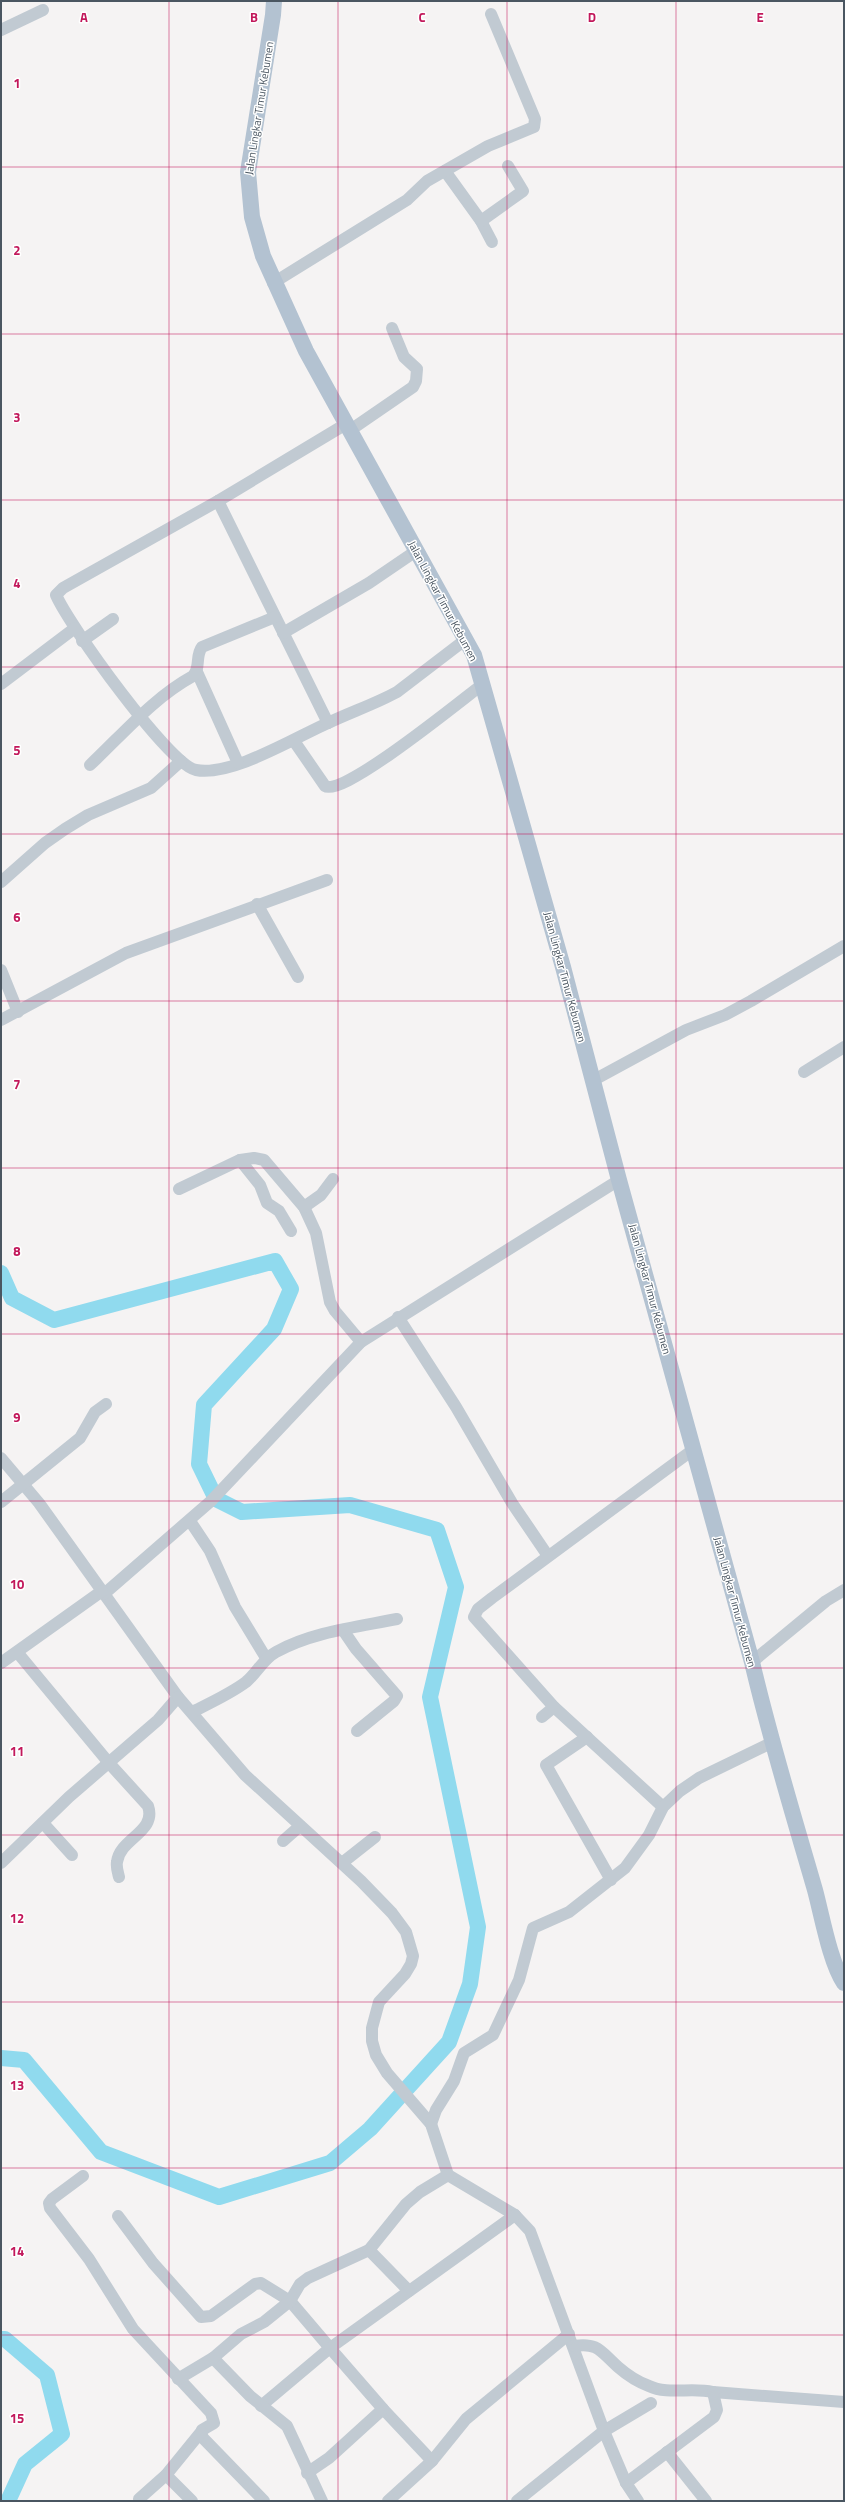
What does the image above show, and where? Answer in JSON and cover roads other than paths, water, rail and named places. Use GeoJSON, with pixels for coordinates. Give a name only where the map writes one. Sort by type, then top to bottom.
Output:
{"type":"FeatureCollection","features":[{"type":"Feature","properties":{"kind":"main road","name":"Jalan Lingkar Timur Kebumen"},"geometry":{"type":"LineString","coordinates":[[274,1],[248,172],[252,217],[263,256],[273,283],[306,351],[347,428],[474,655],[563,967],[618,1180],[752,1662],[771,1743],[783,1776],[842,1975]]}},
{"type":"Feature","properties":{"kind":"street"},"geometry":{"type":"LineString","coordinates":[[1,30],[43,10]]}},
{"type":"Feature","properties":{"kind":"street"},"geometry":{"type":"LineString","coordinates":[[273,283],[407,200],[420,186],[444,171],[488,146],[535,126],[535,119],[491,14]]}},
{"type":"Feature","properties":{"kind":"street"},"geometry":{"type":"LineString","coordinates":[[481,221],[523,191],[508,166]]}},
{"type":"Feature","properties":{"kind":"street"},"geometry":{"type":"LineString","coordinates":[[444,171],[481,221],[492,242]]}},
{"type":"Feature","properties":{"kind":"street"},"geometry":{"type":"LineString","coordinates":[[392,328],[404,357],[417,369],[416,381],[413,387],[347,428],[123,554],[56,595],[82,641],[142,717],[181,761],[194,770],[206,771],[238,763],[294,741],[328,723],[397,692],[465,640]]}},
{"type":"Feature","properties":{"kind":"street"},"geometry":{"type":"LineString","coordinates":[[218,501],[328,723]]}},
{"type":"Feature","properties":{"kind":"street"},"geometry":{"type":"LineString","coordinates":[[283,633],[369,583],[416,551]]}},
{"type":"Feature","properties":{"kind":"street"},"geometry":{"type":"LineString","coordinates":[[238,763],[197,672],[198,654],[202,647],[275,617]]}},
{"type":"Feature","properties":{"kind":"street"},"geometry":{"type":"LineString","coordinates":[[82,641],[113,619]]}},
{"type":"Feature","properties":{"kind":"street"},"geometry":{"type":"LineString","coordinates":[[1,684],[75,628]]}},
{"type":"Feature","properties":{"kind":"street"},"geometry":{"type":"LineString","coordinates":[[90,765],[142,717],[159,698],[197,672]]}},
{"type":"Feature","properties":{"kind":"street"},"geometry":{"type":"LineString","coordinates":[[294,741],[325,786],[332,788],[358,776],[386,758],[483,684]]}},
{"type":"Feature","properties":{"kind":"street"},"geometry":{"type":"LineString","coordinates":[[1,882],[45,844],[65,829],[88,815],[151,788],[181,761]]}},
{"type":"Feature","properties":{"kind":"street"},"geometry":{"type":"LineString","coordinates":[[1,1020],[126,953],[257,904],[327,880]]}},
{"type":"Feature","properties":{"kind":"street"},"geometry":{"type":"LineString","coordinates":[[257,904],[298,977]]}},
{"type":"Feature","properties":{"kind":"street"},"geometry":{"type":"LineString","coordinates":[[592,1081],[686,1030],[725,1015],[844,946]]}},
{"type":"Feature","properties":{"kind":"street"},"geometry":{"type":"LineString","coordinates":[[1,970],[15,1013]]}},
{"type":"Feature","properties":{"kind":"street"},"geometry":{"type":"LineString","coordinates":[[804,1072],[844,1047]]}},
{"type":"Feature","properties":{"kind":"street"},"geometry":{"type":"LineString","coordinates":[[179,1189],[240,1160],[254,1158],[264,1160],[304,1207],[316,1233],[330,1302],[335,1311],[361,1342]]}},
{"type":"Feature","properties":{"kind":"street"},"geometry":{"type":"LineString","coordinates":[[240,1160],[260,1185],[267,1203],[279,1211],[291,1231]]}},
{"type":"Feature","properties":{"kind":"street"},"geometry":{"type":"LineString","coordinates":[[304,1207],[321,1195],[333,1179]]}},
{"type":"Feature","properties":{"kind":"street"},"geometry":{"type":"LineString","coordinates":[[1,1663],[103,1592],[190,1521],[211,1501],[361,1342],[398,1317],[618,1180]]}},
{"type":"Feature","properties":{"kind":"street"},"geometry":{"type":"LineString","coordinates":[[398,1317],[456,1407],[512,1503],[548,1556]]}},
{"type":"Feature","properties":{"kind":"street"},"geometry":{"type":"LineString","coordinates":[[1,1502],[80,1438],[92,1416],[106,1404]]}},
{"type":"Feature","properties":{"kind":"street"},"geometry":{"type":"LineString","coordinates":[[663,1807],[554,1707],[474,1617],[482,1606],[694,1449]]}},
{"type":"Feature","properties":{"kind":"street"},"geometry":{"type":"LineString","coordinates":[[1,1458],[24,1483],[178,1697],[227,1756],[300,1826],[342,1863],[392,1913],[406,1932],[412,1948],[411,1964],[405,1974],[379,2002],[372,2028],[376,2055],[387,2073],[428,2121],[448,2175],[515,2215],[526,2224],[535,2239],[569,2334],[611,2427],[626,2483],[638,2501]]}},
{"type":"Feature","properties":{"kind":"street"},"geometry":{"type":"LineString","coordinates":[[190,1521],[210,1551],[235,1607],[266,1658]]}},
{"type":"Feature","properties":{"kind":"street"},"geometry":{"type":"LineString","coordinates":[[752,1662],[826,1601],[844,1590]]}},
{"type":"Feature","properties":{"kind":"street"},"geometry":{"type":"LineString","coordinates":[[192,1712],[244,1683],[258,1672],[266,1658],[276,1651],[343,1630],[397,1619]]}},
{"type":"Feature","properties":{"kind":"street"},"geometry":{"type":"LineString","coordinates":[[343,1630],[356,1649],[396,1696],[394,1701],[357,1731]]}},
{"type":"Feature","properties":{"kind":"street"},"geometry":{"type":"LineString","coordinates":[[17,1652],[109,1763],[148,1806],[151,1813],[147,1825],[123,1848],[118,1856],[116,1863],[119,1877]]}},
{"type":"Feature","properties":{"kind":"street"},"geometry":{"type":"LineString","coordinates":[[2,1860],[158,1720],[178,1697]]}},
{"type":"Feature","properties":{"kind":"street"},"geometry":{"type":"LineString","coordinates":[[542,1717],[554,1707]]}},
{"type":"Feature","properties":{"kind":"street"},"geometry":{"type":"LineString","coordinates":[[587,1737],[546,1765],[611,1880]]}},
{"type":"Feature","properties":{"kind":"street"},"geometry":{"type":"LineString","coordinates":[[428,2121],[454,2081],[467,2051],[494,2035],[519,1980],[533,1928],[569,1912],[611,1880],[638,1852],[663,1807],[699,1778],[771,1743]]}},
{"type":"Feature","properties":{"kind":"street"},"geometry":{"type":"LineString","coordinates":[[43,1823],[72,1855]]}},
{"type":"Feature","properties":{"kind":"street"},"geometry":{"type":"LineString","coordinates":[[283,1841],[300,1826]]}},
{"type":"Feature","properties":{"kind":"street"},"geometry":{"type":"LineString","coordinates":[[342,1863],[374,1837]]}},
{"type":"Feature","properties":{"kind":"street"},"geometry":{"type":"LineString","coordinates":[[178,2379],[213,2358],[241,2334],[259,2326],[290,2301],[300,2284],[308,2278],[369,2250],[406,2204],[420,2192],[448,2175]]}},
{"type":"Feature","properties":{"kind":"street"},"geometry":{"type":"LineString","coordinates":[[83,2176],[52,2199],[49,2203],[50,2208],[89,2259],[133,2329],[211,2413],[214,2423],[201,2432],[166,2475],[139,2500]]}},
{"type":"Feature","properties":{"kind":"street"},"geometry":{"type":"LineString","coordinates":[[261,2406],[330,2348],[515,2215]]}},
{"type":"Feature","properties":{"kind":"street"},"geometry":{"type":"LineString","coordinates":[[118,2216],[153,2263],[201,2316],[211,2316],[258,2283],[264,2284],[290,2301],[383,2410],[432,2461]]}},
{"type":"Feature","properties":{"kind":"street"},"geometry":{"type":"LineString","coordinates":[[369,2250],[409,2291]]}},
{"type":"Feature","properties":{"kind":"street"},"geometry":{"type":"LineString","coordinates":[[388,2501],[432,2461],[466,2419],[569,2334]]}},
{"type":"Feature","properties":{"kind":"street"},"geometry":{"type":"LineString","coordinates":[[574,2346],[586,2344],[595,2346],[619,2367],[650,2387],[664,2390],[701,2389],[713,2392],[844,2402]]}},
{"type":"Feature","properties":{"kind":"street"},"geometry":{"type":"LineString","coordinates":[[213,2358],[261,2406],[282,2419],[297,2444],[307,2473],[322,2501]]}},
{"type":"Feature","properties":{"kind":"street"},"geometry":{"type":"LineString","coordinates":[[626,2483],[716,2414],[713,2392]]}},
{"type":"Feature","properties":{"kind":"street"},"geometry":{"type":"LineString","coordinates":[[517,2501],[611,2427],[651,2403]]}},
{"type":"Feature","properties":{"kind":"street"},"geometry":{"type":"LineString","coordinates":[[307,2473],[328,2458],[383,2410]]}},
{"type":"Feature","properties":{"kind":"street"},"geometry":{"type":"LineString","coordinates":[[201,2432],[203,2438],[264,2501]]}},
{"type":"Feature","properties":{"kind":"street"},"geometry":{"type":"LineString","coordinates":[[667,2452],[706,2501]]}},
{"type":"Feature","properties":{"kind":"street"},"geometry":{"type":"LineString","coordinates":[[166,2475],[192,2501]]}},
{"type":"Feature","properties":{"kind":"waterway"},"geometry":{"type":"LineString","coordinates":[[1,1273],[12,1298],[54,1320],[275,1261],[291,1289],[274,1329],[204,1405],[199,1464],[216,1499],[242,1512],[350,1505],[437,1530],[456,1587],[430,1697],[478,1927],[470,1984],[449,2042],[370,2129],[330,2163],[219,2197],[101,2152],[24,2060],[1,2058]]}},
{"type":"Feature","properties":{"kind":"waterway"},"geometry":{"type":"LineString","coordinates":[[1,2339],[5,2339],[47,2375],[62,2434],[25,2464],[8,2501]]}}]}
